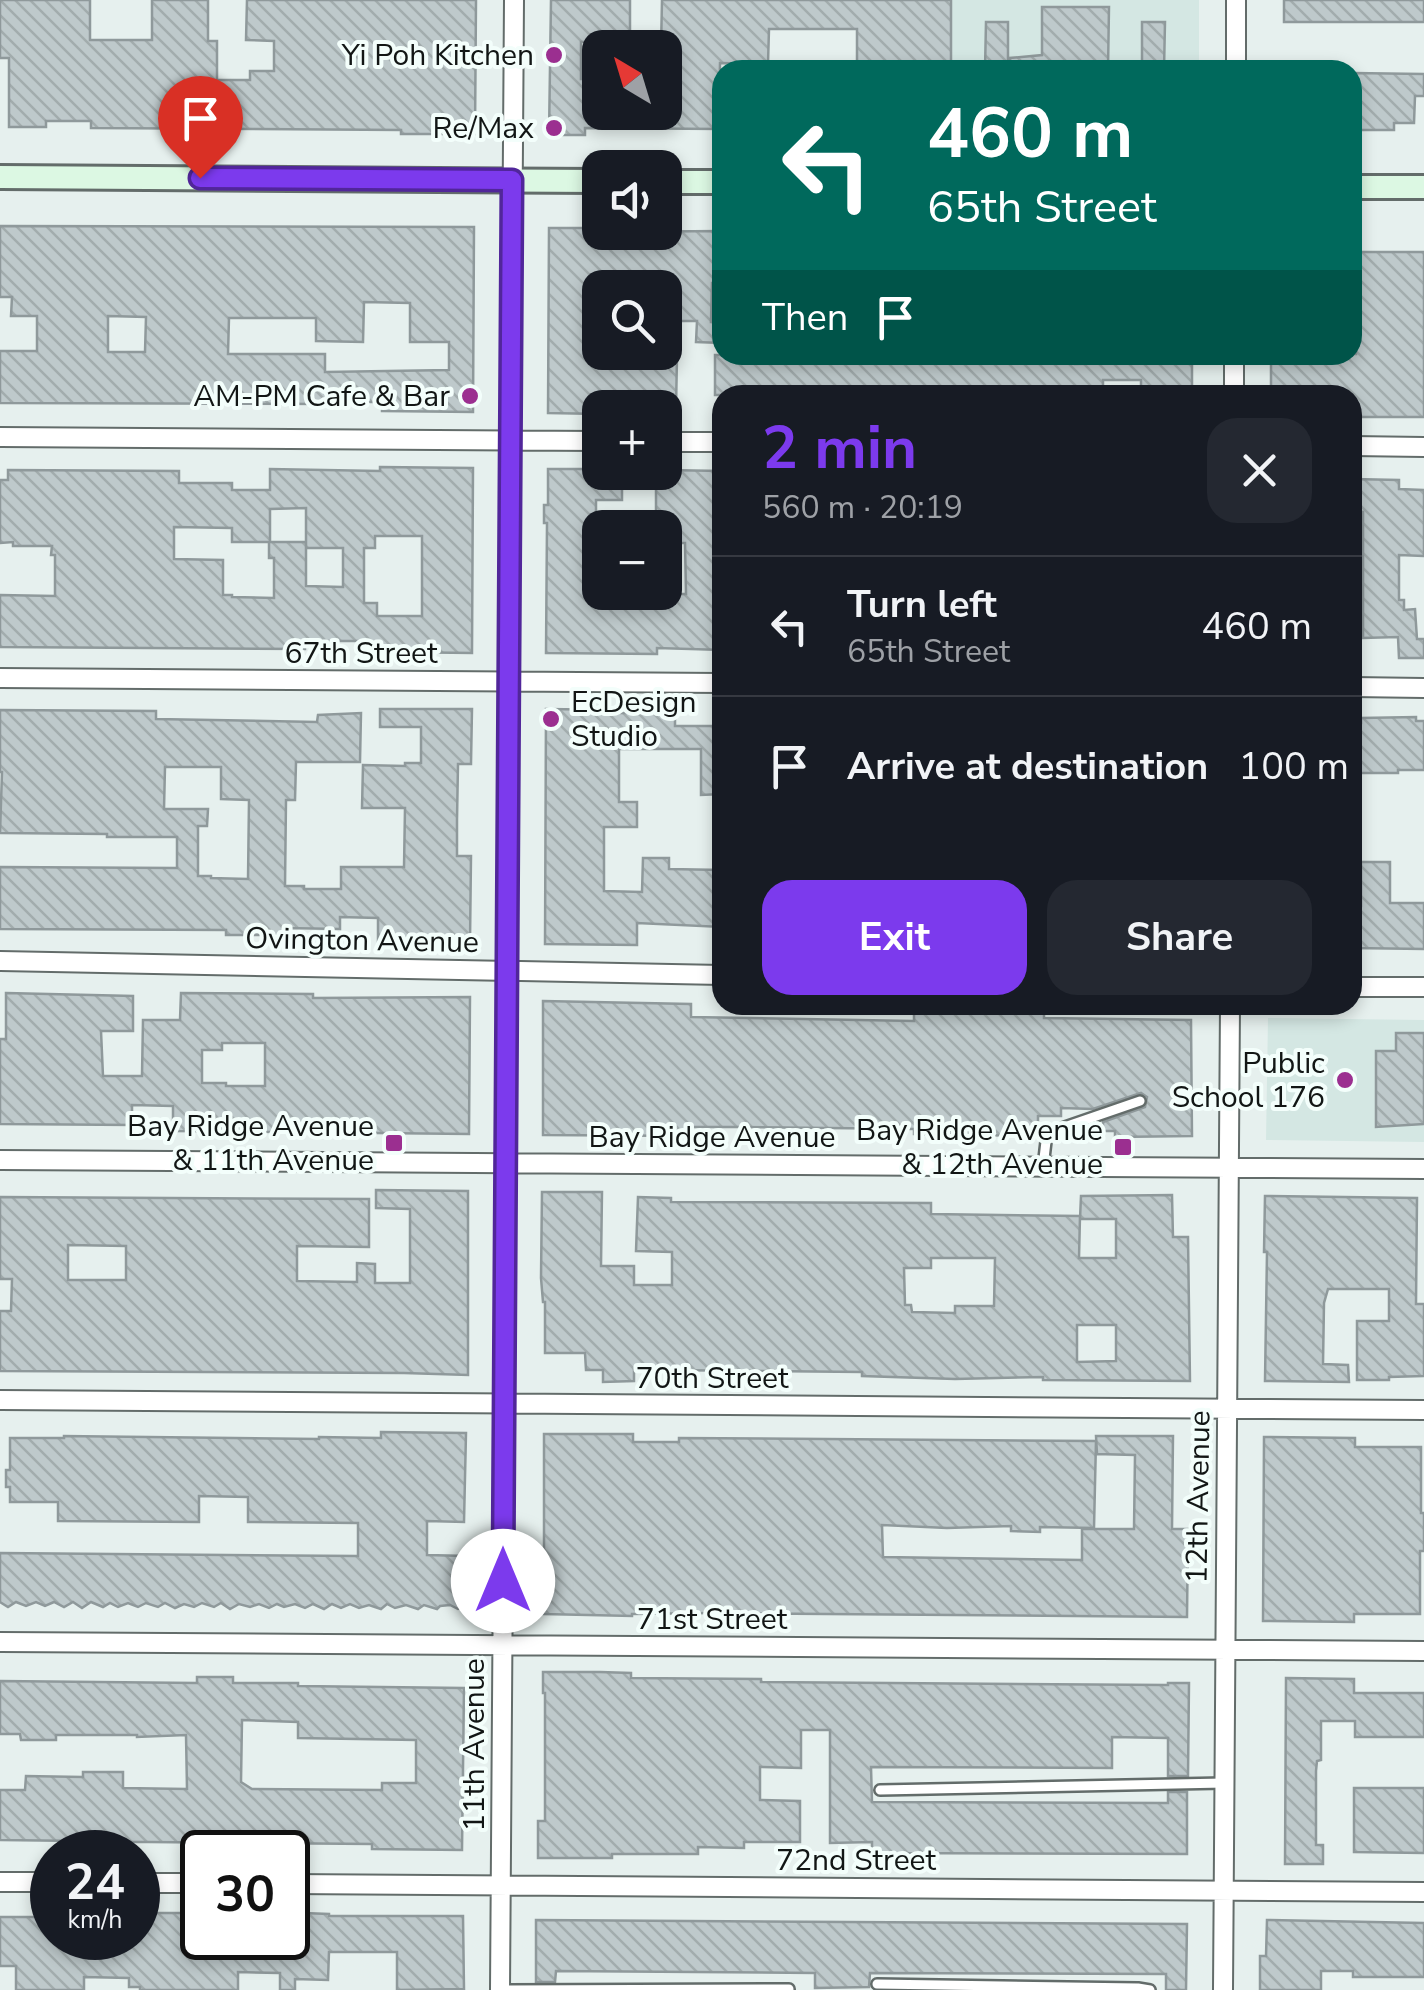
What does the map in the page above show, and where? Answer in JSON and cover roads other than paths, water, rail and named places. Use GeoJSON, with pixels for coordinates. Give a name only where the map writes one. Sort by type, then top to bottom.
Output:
{"type":"FeatureCollection","features":[{"type":"Feature","properties":{"kind":"main road"},"geometry":{"type":"LineString","coordinates":[[0,177],[582,181]]}},
{"type":"Feature","properties":{"kind":"main road"},"geometry":{"type":"LineString","coordinates":[[682,182],[712,182]]}},
{"type":"Feature","properties":{"kind":"main road"},"geometry":{"type":"LineString","coordinates":[[1362,187],[1424,187]]}},
{"type":"Feature","properties":{"kind":"street","name":"11th Avenue"},"geometry":{"type":"LineString","coordinates":[[500,1990],[514,0]]}},
{"type":"Feature","properties":{"kind":"street"},"geometry":{"type":"LineString","coordinates":[[1236,0],[1236,60]]}},
{"type":"Feature","properties":{"kind":"street"},"geometry":{"type":"LineString","coordinates":[[0,436],[582,441]]}},
{"type":"Feature","properties":{"kind":"street"},"geometry":{"type":"LineString","coordinates":[[682,442],[712,442]]}},
{"type":"Feature","properties":{"kind":"street"},"geometry":{"type":"LineString","coordinates":[[1362,446],[1424,446]]}},
{"type":"Feature","properties":{"kind":"street","name":"67th Street"},"geometry":{"type":"LineString","coordinates":[[0,678],[712,683]]}},
{"type":"Feature","properties":{"kind":"street"},"geometry":{"type":"LineString","coordinates":[[1362,687],[1424,688]]}},
{"type":"Feature","properties":{"kind":"street","name":"Ovington Avenue"},"geometry":{"type":"LineString","coordinates":[[0,960],[712,975]]}},
{"type":"Feature","properties":{"kind":"street"},"geometry":{"type":"LineString","coordinates":[[1362,987],[1424,988]]}},
{"type":"Feature","properties":{"kind":"street","name":"12th Avenue"},"geometry":{"type":"LineString","coordinates":[[1223,1990],[1230,1015]]}},
{"type":"Feature","properties":{"kind":"street","name":"Bay Ridge Avenue"},"geometry":{"type":"LineString","coordinates":[[0,1160],[1424,1170]]}},
{"type":"Feature","properties":{"kind":"street","name":"70th Street"},"geometry":{"type":"LineString","coordinates":[[0,1400],[1424,1410]]}},
{"type":"Feature","properties":{"kind":"street","name":"71st Street"},"geometry":{"type":"LineString","coordinates":[[0,1642],[1424,1651]]}},
{"type":"Feature","properties":{"kind":"street"},"geometry":{"type":"LineString","coordinates":[[0,1882],[30,1882]]}},
{"type":"Feature","properties":{"kind":"street","name":"72nd Street"},"geometry":{"type":"LineString","coordinates":[[310,1884],[1424,1892]]}},
{"type":"Feature","properties":{"kind":"lane"},"geometry":{"type":"LineString","coordinates":[[1043,1167],[1047,1133],[1140,1101]]}},
{"type":"Feature","properties":{"kind":"lane"},"geometry":{"type":"LineString","coordinates":[[880,1790],[1224,1783]]}},
{"type":"Feature","properties":{"kind":"lane"},"geometry":{"type":"LineString","coordinates":[[878,1984],[1150,1990]]}},
{"type":"Feature","properties":{"kind":"lane"},"geometry":{"type":"LineString","coordinates":[[500,1990],[789,1990]]}},
{"type":"Feature","properties":{"kind":"place","name":"Yi Poh Kitchen"},"geometry":{"type":"Point","coordinates":[554,55]}},
{"type":"Feature","properties":{"kind":"place","name":"Re/Max"},"geometry":{"type":"Point","coordinates":[554,128]}},
{"type":"Feature","properties":{"kind":"place","name":"AM-PM Cafe & Bar"},"geometry":{"type":"Point","coordinates":[470,396]}},
{"type":"Feature","properties":{"kind":"place","name":"EcDesign Studio"},"geometry":{"type":"Point","coordinates":[551,719]}},
{"type":"Feature","properties":{"kind":"place","name":"Public School 176"},"geometry":{"type":"Point","coordinates":[1345,1080]}},
{"type":"Feature","properties":{"kind":"place","name":"Bay Ridge Avenue & 11th Avenue"},"geometry":{"type":"Point","coordinates":[394,1143]}},
{"type":"Feature","properties":{"kind":"place","name":"Bay Ridge Avenue & 12th Avenue"},"geometry":{"type":"Point","coordinates":[1123,1147]}}]}
